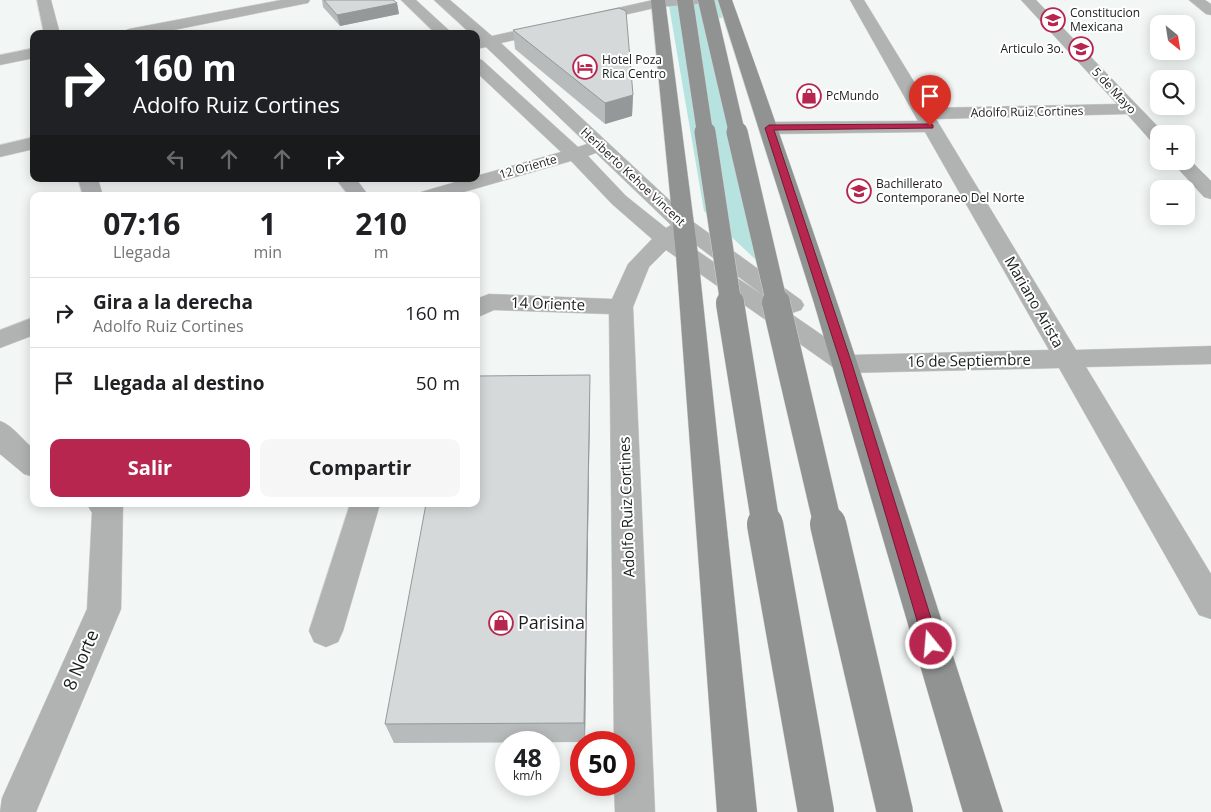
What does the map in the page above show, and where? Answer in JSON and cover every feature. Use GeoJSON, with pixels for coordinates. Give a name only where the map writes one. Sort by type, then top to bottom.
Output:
{"type":"FeatureCollection","features":[{"type":"Feature","properties":{"kind":"main road"},"geometry":{"type":"LineString","coordinates":[[706,0],[895,812]]}},
{"type":"Feature","properties":{"kind":"main road"},"geometry":{"type":"LineString","coordinates":[[724,0],[769,128],[838,338],[982,812]]}},
{"type":"Feature","properties":{"kind":"main road"},"geometry":{"type":"LineString","coordinates":[[667,1],[678,240],[737,812]]}},
{"type":"Feature","properties":{"kind":"main road"},"geometry":{"type":"LineString","coordinates":[[667,1],[754,460],[816,812]]}},
{"type":"Feature","properties":{"kind":"street"},"geometry":{"type":"LineString","coordinates":[[44,0],[51,30]]}},
{"type":"Feature","properties":{"kind":"street"},"geometry":{"type":"LineString","coordinates":[[222,0],[240,27]]}},
{"type":"Feature","properties":{"kind":"street"},"geometry":{"type":"LineString","coordinates":[[150,30],[303,0]]}},
{"type":"Feature","properties":{"kind":"street"},"geometry":{"type":"LineString","coordinates":[[408,0],[440,30]]}},
{"type":"Feature","properties":{"kind":"street","name":"Heriberto Kehoe Vincent"},"geometry":{"type":"LineString","coordinates":[[441,0],[471,30]]}},
{"type":"Feature","properties":{"kind":"street"},"geometry":{"type":"LineString","coordinates":[[483,42],[667,1],[697,0]]}},
{"type":"Feature","properties":{"kind":"street","name":"Mariano Arista"},"geometry":{"type":"LineString","coordinates":[[857,0],[1211,604]]}},
{"type":"Feature","properties":{"kind":"street","name":"5 de Mayo"},"geometry":{"type":"LineString","coordinates":[[1028,0],[1150,129]]}},
{"type":"Feature","properties":{"kind":"street"},"geometry":{"type":"LineString","coordinates":[[1196,0],[1211,11]]}},
{"type":"Feature","properties":{"kind":"street","name":"Heriberto Kehoe Vincent"},"geometry":{"type":"LineString","coordinates":[[483,42],[599,147],[678,240],[846,364]]}},
{"type":"Feature","properties":{"kind":"street"},"geometry":{"type":"LineString","coordinates":[[0,60],[30,54]]}},
{"type":"Feature","properties":{"kind":"street","name":"Heriberto Kehoe Vincent"},"geometry":{"type":"LineString","coordinates":[[480,67],[574,153],[618,200],[678,240],[838,338]]}},
{"type":"Feature","properties":{"kind":"street","name":"Adolfo Ruiz Cortines"},"geometry":{"type":"LineString","coordinates":[[769,128],[1131,109]]}},
{"type":"Feature","properties":{"kind":"street"},"geometry":{"type":"LineString","coordinates":[[0,150],[30,144]]}},
{"type":"Feature","properties":{"kind":"street","name":"12 Oriente"},"geometry":{"type":"LineString","coordinates":[[480,181],[599,147]]}},
{"type":"Feature","properties":{"kind":"street"},"geometry":{"type":"LineString","coordinates":[[1189,170],[1211,193]]}},
{"type":"Feature","properties":{"kind":"street"},"geometry":{"type":"LineString","coordinates":[[348,182],[356,192]]}},
{"type":"Feature","properties":{"kind":"street","name":"12 Oriente"},"geometry":{"type":"LineString","coordinates":[[442,192],[476,182]]}},
{"type":"Feature","properties":{"kind":"street","name":"Adolfo Ruiz Cortines"},"geometry":{"type":"LineString","coordinates":[[635,812],[622,307],[639,264],[678,240]]}},
{"type":"Feature","properties":{"kind":"street","name":"14 Oriente"},"geometry":{"type":"LineString","coordinates":[[481,299],[622,307]]}},
{"type":"Feature","properties":{"kind":"street"},"geometry":{"type":"LineString","coordinates":[[0,340],[30,327]]}},
{"type":"Feature","properties":{"kind":"street","name":"16 de Septiembre"},"geometry":{"type":"LineString","coordinates":[[846,364],[1211,355]]}},
{"type":"Feature","properties":{"kind":"street"},"geometry":{"type":"LineString","coordinates":[[0,432],[8,445],[30,463]]}},
{"type":"Feature","properties":{"kind":"street","name":"8 Norte"},"geometry":{"type":"LineString","coordinates":[[16,812],[104,609],[108,507]]}},
{"type":"Feature","properties":{"kind":"street"},"geometry":{"type":"LineString","coordinates":[[326,631],[364,507]]}},
{"type":"Feature","properties":{"kind":"shaded area"},"geometry":{"type":"Polygon","coordinates":[[[668,0],[720,0],[722,18],[711,18],[772,275],[704,211],[668,0]]]}},
{"type":"Feature","properties":{"kind":"building"},"geometry":{"type":"Polygon","coordinates":[[[324,0],[393,0],[397,3],[337,15],[324,0]]]}},
{"type":"Feature","properties":{"kind":"building"},"geometry":{"type":"Polygon","coordinates":[[[619,8],[626,11],[633,95],[605,103],[513,30],[619,8]]]}},
{"type":"Feature","properties":{"kind":"building","name":"Parisina"},"geometry":{"type":"Polygon","coordinates":[[[590,375],[584,723],[385,724],[425,507],[480,507],[480,376],[590,375]]]}},
{"type":"Feature","properties":{"kind":"place","name":"Constitucion Mexicana"},"geometry":{"type":"Point","coordinates":[1053,20]}},
{"type":"Feature","properties":{"kind":"place","name":"Articulo 3o."},"geometry":{"type":"Point","coordinates":[1081,49]}},
{"type":"Feature","properties":{"kind":"place","name":"Hotel Poza Rica Centro"},"geometry":{"type":"Point","coordinates":[585,67]}},
{"type":"Feature","properties":{"kind":"place","name":"PcMundo"},"geometry":{"type":"Point","coordinates":[809,96]}},
{"type":"Feature","properties":{"kind":"place","name":"Bachillerato Contemporaneo Del Norte"},"geometry":{"type":"Point","coordinates":[859,191]}},
{"type":"Feature","properties":{"kind":"place","name":"Parisina"},"geometry":{"type":"Point","coordinates":[501,623]}},
{"type":"Feature","properties":{"kind":"route"},"geometry":{"type":"LineString","coordinates":[[930,126],[769,128],[846,364],[931,644]]}}]}
